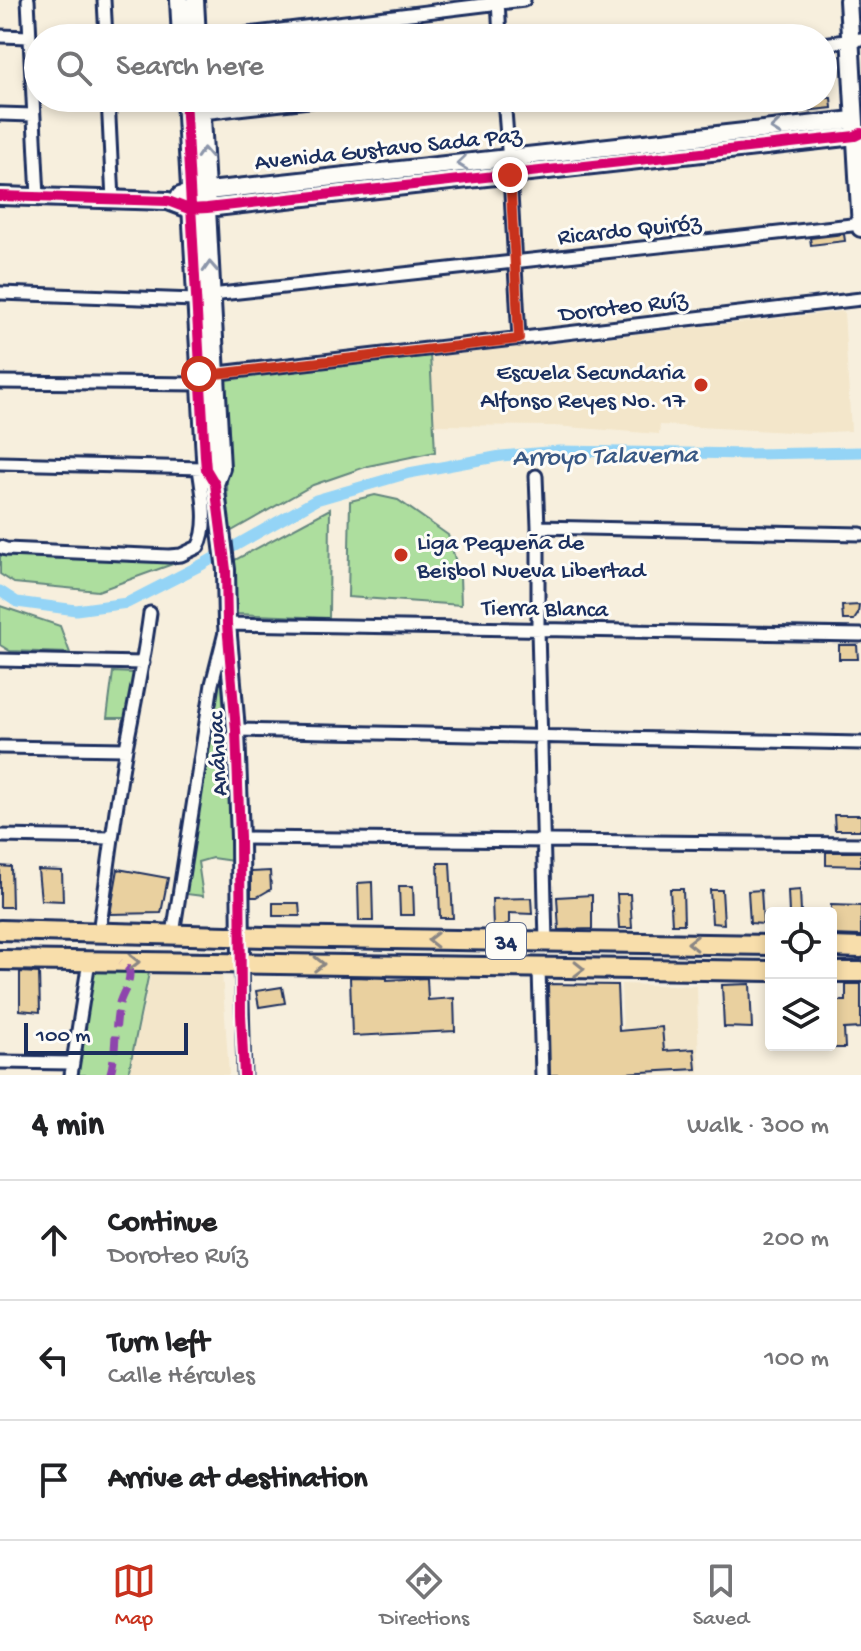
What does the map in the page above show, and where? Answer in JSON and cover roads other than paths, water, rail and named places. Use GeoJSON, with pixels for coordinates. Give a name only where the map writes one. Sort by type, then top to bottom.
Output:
{"type":"FeatureCollection","features":[{"type":"Feature","properties":{"kind":"main road","name":"34"},"geometry":{"type":"LineString","coordinates":[[0,930],[765,945]]}},
{"type":"Feature","properties":{"kind":"main road"},"geometry":{"type":"LineString","coordinates":[[837,947],[861,948]]}},
{"type":"Feature","properties":{"kind":"main road","name":"34"},"geometry":{"type":"LineString","coordinates":[[0,960],[765,971]]}},
{"type":"Feature","properties":{"kind":"main road"},"geometry":{"type":"LineString","coordinates":[[837,972],[861,972]]}},
{"type":"Feature","properties":{"kind":"street"},"geometry":{"type":"LineString","coordinates":[[28,0],[29,24]]}},
{"type":"Feature","properties":{"kind":"street"},"geometry":{"type":"LineString","coordinates":[[104,0],[105,24]]}},
{"type":"Feature","properties":{"kind":"street"},"geometry":{"type":"LineString","coordinates":[[179,0],[180,24]]}},
{"type":"Feature","properties":{"kind":"street"},"geometry":{"type":"LineString","coordinates":[[195,0],[196,24]]}},
{"type":"Feature","properties":{"kind":"street"},"geometry":{"type":"LineString","coordinates":[[325,24],[524,0]]}},
{"type":"Feature","properties":{"kind":"street"},"geometry":{"type":"LineString","coordinates":[[848,0],[855,40],[861,226]]}},
{"type":"Feature","properties":{"kind":"street"},"geometry":{"type":"LineString","coordinates":[[498,2],[499,24]]}},
{"type":"Feature","properties":{"kind":"street"},"geometry":{"type":"LineString","coordinates":[[0,36],[24,37]]}},
{"type":"Feature","properties":{"kind":"street"},"geometry":{"type":"LineString","coordinates":[[33,112],[38,197]]}},
{"type":"Feature","properties":{"kind":"street"},"geometry":{"type":"LineString","coordinates":[[109,112],[113,200]]}},
{"type":"Feature","properties":{"kind":"street"},"geometry":{"type":"LineString","coordinates":[[187,112],[198,200]]}},
{"type":"Feature","properties":{"kind":"street"},"geometry":{"type":"LineString","coordinates":[[198,200],[201,112]]}},
{"type":"Feature","properties":{"kind":"street"},"geometry":{"type":"LineString","coordinates":[[505,112],[519,339]]}},
{"type":"Feature","properties":{"kind":"street"},"geometry":{"type":"LineString","coordinates":[[0,114],[33,115]]}},
{"type":"Feature","properties":{"kind":"street","name":"Avenida Gustavo Sada Paz"},"geometry":{"type":"LineString","coordinates":[[0,196],[198,200],[858,128]]}},
{"type":"Feature","properties":{"kind":"street","name":"Anáhuac"},"geometry":{"type":"LineString","coordinates":[[198,200],[211,478],[226,570],[236,730],[241,963]]}},
{"type":"Feature","properties":{"kind":"street","name":"Ricardo Quiróz"},"geometry":{"type":"LineString","coordinates":[[0,293],[203,298],[861,226]]}},
{"type":"Feature","properties":{"kind":"street","name":"Doroteo Ruíz"},"geometry":{"type":"LineString","coordinates":[[0,382],[205,377],[861,299]]}},
{"type":"Feature","properties":{"kind":"street"},"geometry":{"type":"LineString","coordinates":[[0,463],[211,478],[203,517],[203,534],[198,547],[181,555],[149,556],[0,547]]}},
{"type":"Feature","properties":{"kind":"street"},"geometry":{"type":"LineString","coordinates":[[536,476],[546,942]]}},
{"type":"Feature","properties":{"kind":"street"},"geometry":{"type":"LineString","coordinates":[[538,527],[861,534]]}},
{"type":"Feature","properties":{"kind":"street"},"geometry":{"type":"LineString","coordinates":[[99,932],[150,613]]}},
{"type":"Feature","properties":{"kind":"street"},"geometry":{"type":"LineString","coordinates":[[173,934],[212,684],[227,624]]}},
{"type":"Feature","properties":{"kind":"street","name":"Tierra Blanca"},"geometry":{"type":"LineString","coordinates":[[227,624],[861,635]]}},
{"type":"Feature","properties":{"kind":"street"},"geometry":{"type":"LineString","coordinates":[[0,660],[143,663]]}},
{"type":"Feature","properties":{"kind":"street"},"geometry":{"type":"LineString","coordinates":[[236,730],[861,743]]}},
{"type":"Feature","properties":{"kind":"street"},"geometry":{"type":"LineString","coordinates":[[0,747],[126,749]]}},
{"type":"Feature","properties":{"kind":"street"},"geometry":{"type":"LineString","coordinates":[[0,836],[112,838]]}},
{"type":"Feature","properties":{"kind":"street"},"geometry":{"type":"LineString","coordinates":[[240,838],[861,844]]}},
{"type":"Feature","properties":{"kind":"street"},"geometry":{"type":"LineString","coordinates":[[0,1062],[72,1069],[89,961]]}},
{"type":"Feature","properties":{"kind":"street"},"geometry":{"type":"LineString","coordinates":[[241,963],[244,1075]]}},
{"type":"Feature","properties":{"kind":"street"},"geometry":{"type":"LineString","coordinates":[[539,969],[542,1075]]}},
{"type":"Feature","properties":{"kind":"waterway","name":"Arroyo Talaverna"},"geometry":{"type":"LineString","coordinates":[[0,591],[17,602],[76,610],[127,603],[316,500],[409,473],[501,456],[559,451],[861,452]]}},
{"type":"Feature","properties":{"kind":"place","name":"Escuela Secundaria Alfonso Reyes No. 17"},"geometry":{"type":"Point","coordinates":[701,385]}},
{"type":"Feature","properties":{"kind":"place","name":"Liga Pequeña de Beisbol Nueva Libertad"},"geometry":{"type":"Point","coordinates":[401,555]}}]}
